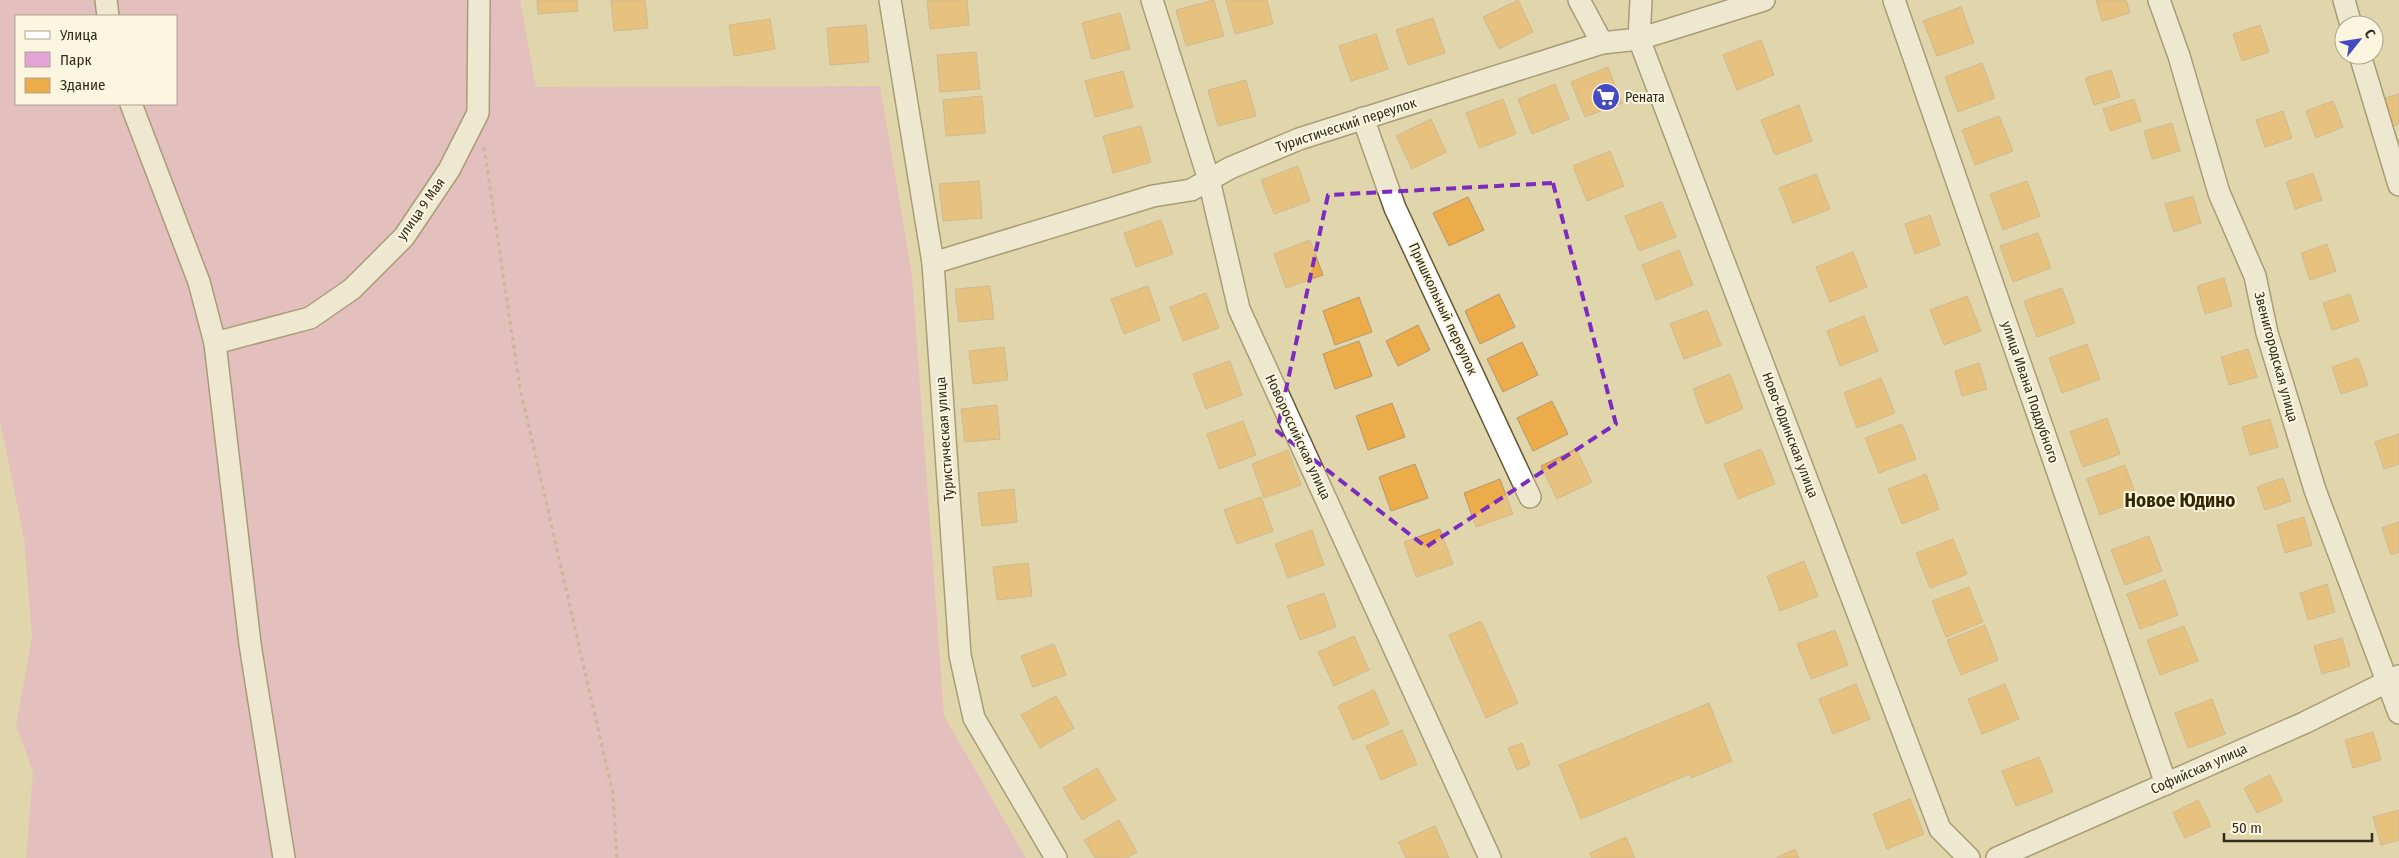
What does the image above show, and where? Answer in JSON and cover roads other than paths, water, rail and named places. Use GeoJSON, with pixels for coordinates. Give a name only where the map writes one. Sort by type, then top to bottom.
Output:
{"type":"FeatureCollection","features":[{"type":"Feature","properties":{"kind":"street"},"geometry":{"type":"LineString","coordinates":[[106,0],[108,15]]}},
{"type":"Feature","properties":{"kind":"street","name":"улица 9 Мая"},"geometry":{"type":"LineString","coordinates":[[215,343],[310,318],[352,289],[404,237],[449,170],[478,113],[479,0]]}},
{"type":"Feature","properties":{"kind":"street","name":"Туристическая улица"},"geometry":{"type":"LineString","coordinates":[[890,0],[933,263],[960,654],[974,718],[1056,858]]}},
{"type":"Feature","properties":{"kind":"street","name":"Новороссийская улица"},"geometry":{"type":"LineString","coordinates":[[1152,0],[1210,180],[1239,309],[1490,858]]}},
{"type":"Feature","properties":{"kind":"street"},"geometry":{"type":"LineString","coordinates":[[1579,0],[1602,43]]}},
{"type":"Feature","properties":{"kind":"street","name":"Ново-Юдинская улица"},"geometry":{"type":"LineString","coordinates":[[1641,0],[1639,39],[1940,829],[1969,858]]}},
{"type":"Feature","properties":{"kind":"street","name":"Туристический переулок"},"geometry":{"type":"LineString","coordinates":[[933,263],[1153,196],[1191,190],[1230,168],[1299,138],[1602,43],[1639,39],[1764,0]]}},
{"type":"Feature","properties":{"kind":"street","name":"улица Ивана Поддубного"},"geometry":{"type":"LineString","coordinates":[[1894,0],[2166,784]]}},
{"type":"Feature","properties":{"kind":"street","name":"Звенигородская улица"},"geometry":{"type":"LineString","coordinates":[[2159,0],[2179,56],[2219,193],[2255,276],[2267,333],[2315,490],[2394,680],[2399,713]]}},
{"type":"Feature","properties":{"kind":"street"},"geometry":{"type":"LineString","coordinates":[[2344,0],[2348,15]]}},
{"type":"Feature","properties":{"kind":"street"},"geometry":{"type":"LineString","coordinates":[[2363,65],[2399,185]]}},
{"type":"Feature","properties":{"kind":"street"},"geometry":{"type":"LineString","coordinates":[[131,105],[199,282],[215,343],[250,644],[284,858]]}},
{"type":"Feature","properties":{"kind":"street","name":"Пришкольный переулок"},"geometry":{"type":"LineString","coordinates":[[1364,118],[1395,208],[1530,497]]}},
{"type":"Feature","properties":{"kind":"street","name":"Софийская улица"},"geometry":{"type":"LineString","coordinates":[[1997,858],[2304,723],[2394,680]]}},
{"type":"Feature","properties":{"kind":"place","name":"Рената"},"geometry":{"type":"Point","coordinates":[1606,97]}},
{"type":"Feature","properties":{"kind":"district","name":"Новое Юдино"},"geometry":{"type":"Point","coordinates":[2180,500]}}]}
